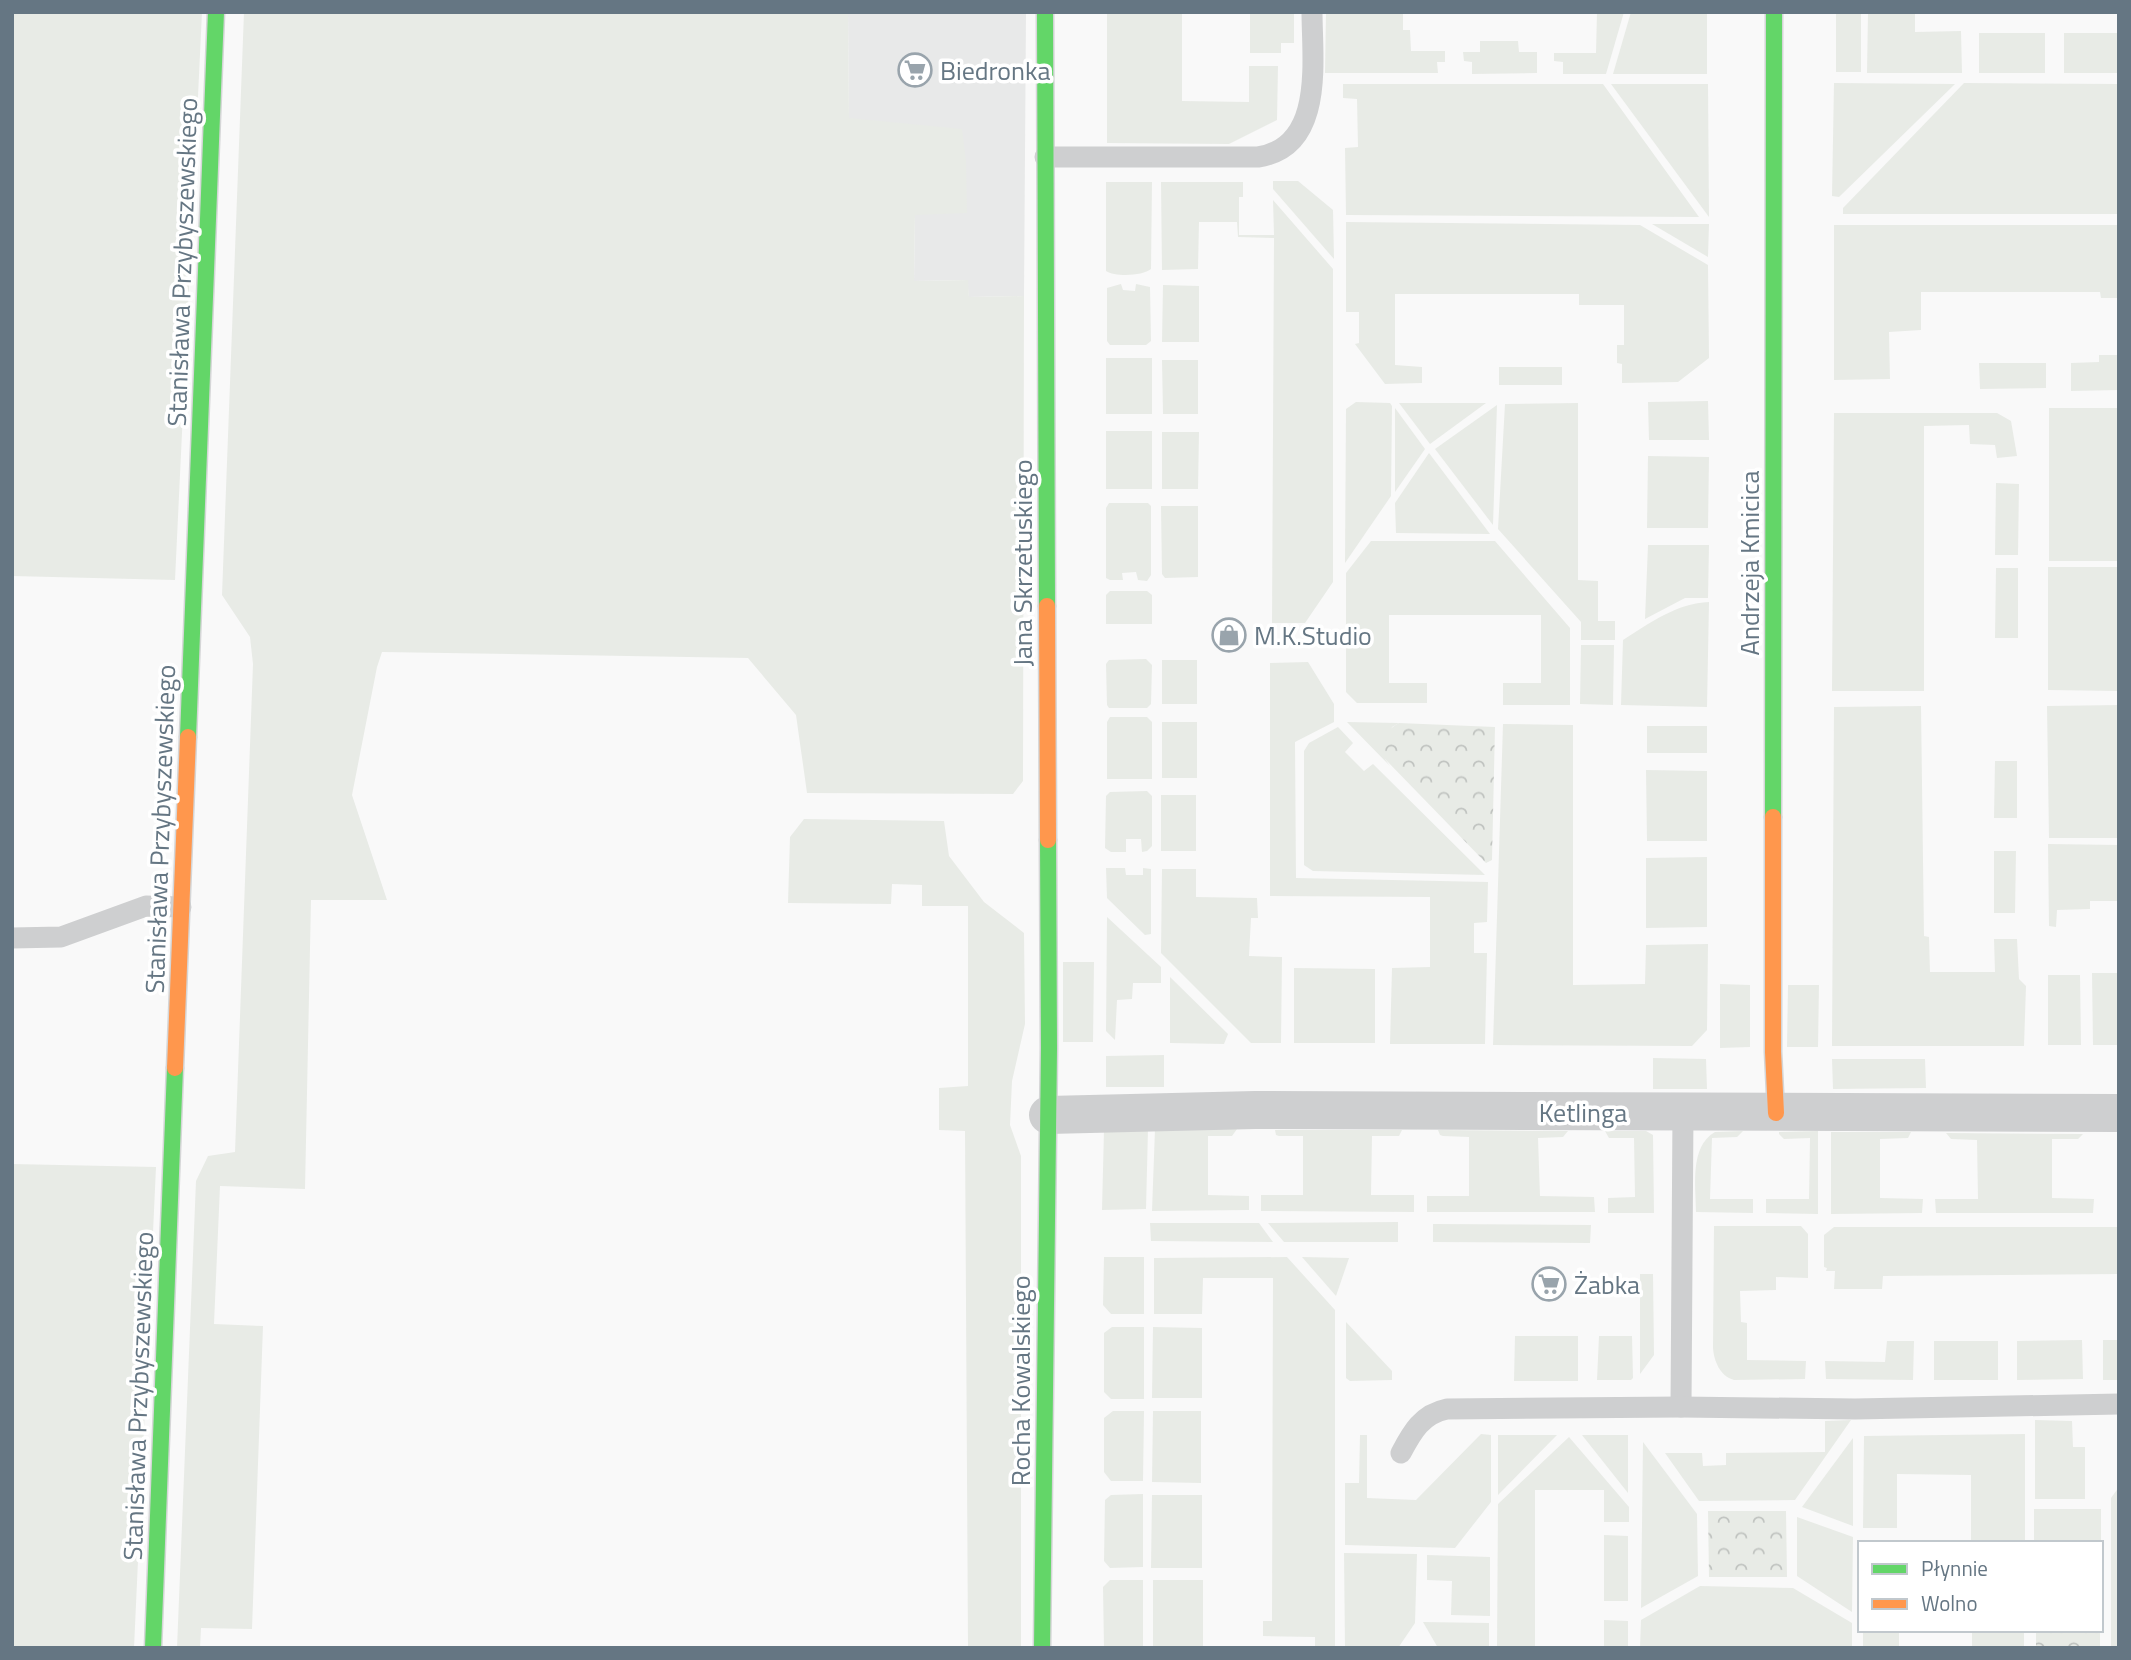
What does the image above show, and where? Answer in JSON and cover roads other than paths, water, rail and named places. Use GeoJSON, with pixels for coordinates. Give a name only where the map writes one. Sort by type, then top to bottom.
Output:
{"type":"FeatureCollection","features":[{"type":"Feature","properties":{"kind":"street","name":"Stanisława Przybyszewskiego"},"geometry":{"type":"LineString","coordinates":[[153,1648],[216,12]]}},
{"type":"Feature","properties":{"kind":"street","name":"Jana Skrzetuskiego"},"geometry":{"type":"LineString","coordinates":[[1045,12],[1048,1115]]}},
{"type":"Feature","properties":{"kind":"street","name":"Andrzeja Kmicica"},"geometry":{"type":"LineString","coordinates":[[1773,12],[1773,1052],[1776,1113]]}},
{"type":"Feature","properties":{"kind":"street","name":"Ketlinga"},"geometry":{"type":"LineString","coordinates":[[1048,1115],[1255,1110],[2119,1112]]}},
{"type":"Feature","properties":{"kind":"street","name":"Rocha Kowalskiego"},"geometry":{"type":"LineString","coordinates":[[1042,1648],[1048,1115]]}},
{"type":"Feature","properties":{"kind":"lane"},"geometry":{"type":"LineString","coordinates":[[1045,157],[1258,157],[1282,147],[1304,123],[1310,106],[1312,12]]}},
{"type":"Feature","properties":{"kind":"lane"},"geometry":{"type":"LineString","coordinates":[[12,939],[61,937],[146,906],[181,907]]}},
{"type":"Feature","properties":{"kind":"lane"},"geometry":{"type":"LineString","coordinates":[[1681,1407],[1683,1112]]}},
{"type":"Feature","properties":{"kind":"lane"},"geometry":{"type":"LineString","coordinates":[[1401,1453],[1418,1424],[1430,1415],[1447,1409],[1855,1409],[2119,1404]]}},
{"type":"Feature","properties":{"kind":"place","name":"Biedronka"},"geometry":{"type":"Point","coordinates":[915,70]}},
{"type":"Feature","properties":{"kind":"place","name":"M.K.Studio"},"geometry":{"type":"Point","coordinates":[1229,635]}},
{"type":"Feature","properties":{"kind":"place","name":"Żabka"},"geometry":{"type":"Point","coordinates":[1549,1284]}}]}
